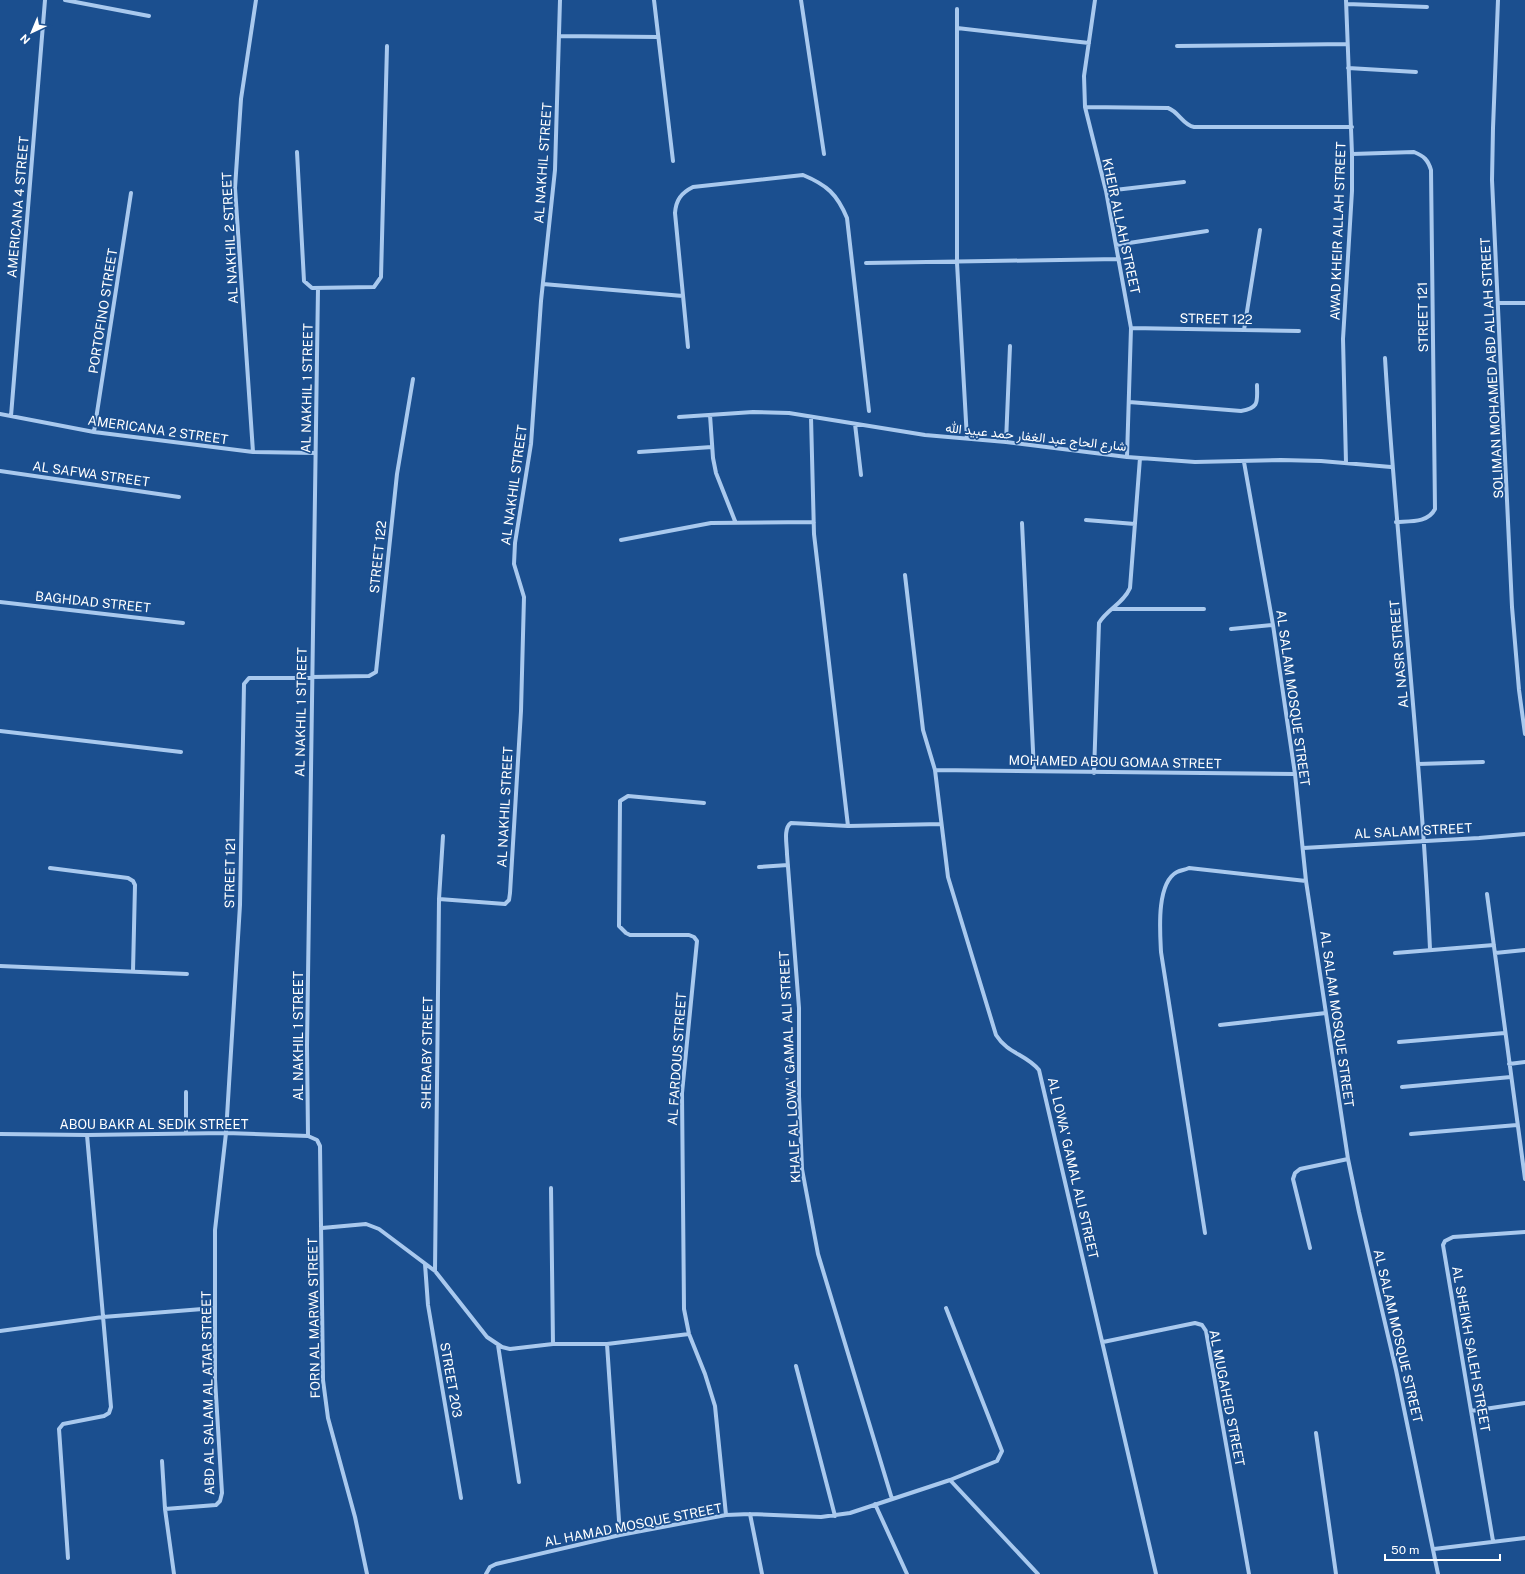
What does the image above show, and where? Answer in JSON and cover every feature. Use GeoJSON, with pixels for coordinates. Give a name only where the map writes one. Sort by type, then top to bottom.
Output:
{"type":"FeatureCollection","features":[{"type":"Feature","properties":{"kind":"street","name":"AMERICANA 4 STREET"},"geometry":{"type":"LineString","coordinates":[[11,416],[45,0]]}},
{"type":"Feature","properties":{"kind":"street"},"geometry":{"type":"LineString","coordinates":[[65,0],[150,16]]}},
{"type":"Feature","properties":{"kind":"street","name":"AL NAKHIL 2 STREET"},"geometry":{"type":"LineString","coordinates":[[253,452],[235,188],[241,99],[256,0]]}},
{"type":"Feature","properties":{"kind":"street","name":"AL NAKHIL STREET"},"geometry":{"type":"LineString","coordinates":[[439,899],[505,904],[509,900],[510,893],[521,711],[524,597],[514,564],[515,543],[530,444],[543,284],[555,170],[560,0]]}},
{"type":"Feature","properties":{"kind":"street"},"geometry":{"type":"LineString","coordinates":[[654,0],[673,161]]}},
{"type":"Feature","properties":{"kind":"street"},"geometry":{"type":"LineString","coordinates":[[801,0],[824,154]]}},
{"type":"Feature","properties":{"kind":"street","name":"KHEIR ALLAH STREET"},"geometry":{"type":"LineString","coordinates":[[1095,0],[1084,76],[1085,107],[1106,191],[1132,328],[1127,457]]}},
{"type":"Feature","properties":{"kind":"street","name":"SOLIMAN MOHAMED ABD ALLAH STREET"},"geometry":{"type":"LineString","coordinates":[[1498,0],[1492,180],[1515,649],[1525,734]]}},
{"type":"Feature","properties":{"kind":"street"},"geometry":{"type":"LineString","coordinates":[[1346,2],[1427,7]]}},
{"type":"Feature","properties":{"kind":"street","name":"AWAD KHEIR ALLAH STREET"},"geometry":{"type":"LineString","coordinates":[[1346,2],[1352,127],[1352,191],[1343,339],[1346,463]]}},
{"type":"Feature","properties":{"kind":"street"},"geometry":{"type":"LineString","coordinates":[[956,9],[957,263],[967,439]]}},
{"type":"Feature","properties":{"kind":"street"},"geometry":{"type":"LineString","coordinates":[[957,28],[1089,43]]}},
{"type":"Feature","properties":{"kind":"street"},"geometry":{"type":"LineString","coordinates":[[559,36],[658,38]]}},
{"type":"Feature","properties":{"kind":"street"},"geometry":{"type":"LineString","coordinates":[[1177,46],[1347,44]]}},
{"type":"Feature","properties":{"kind":"street"},"geometry":{"type":"LineString","coordinates":[[297,152],[303,277],[309,286],[318,288],[374,287],[380,281],[387,46]]}},
{"type":"Feature","properties":{"kind":"street"},"geometry":{"type":"LineString","coordinates":[[1348,68],[1416,72]]}},
{"type":"Feature","properties":{"kind":"street"},"geometry":{"type":"LineString","coordinates":[[1085,107],[1168,108],[1178,114],[1186,123],[1194,127],[1352,127]]}},
{"type":"Feature","properties":{"kind":"street","name":"STREET 121"},"geometry":{"type":"LineString","coordinates":[[1352,154],[1414,152],[1422,155],[1429,162],[1431,170],[1435,509],[1432,516],[1425,519],[1396,522]]}},
{"type":"Feature","properties":{"kind":"street"},"geometry":{"type":"LineString","coordinates":[[688,347],[675,213],[677,201],[685,191],[693,187],[803,175],[818,181],[836,197],[847,218],[869,411]]}},
{"type":"Feature","properties":{"kind":"street"},"geometry":{"type":"LineString","coordinates":[[1106,191],[1184,182]]}},
{"type":"Feature","properties":{"kind":"street","name":"PORTOFINO STREET"},"geometry":{"type":"LineString","coordinates":[[94,432],[131,193]]}},
{"type":"Feature","properties":{"kind":"street"},"geometry":{"type":"LineString","coordinates":[[1244,330],[1260,230]]}},
{"type":"Feature","properties":{"kind":"street"},"geometry":{"type":"LineString","coordinates":[[1116,245],[1207,231]]}},
{"type":"Feature","properties":{"kind":"street"},"geometry":{"type":"LineString","coordinates":[[866,263],[957,263],[1119,259]]}},
{"type":"Feature","properties":{"kind":"street"},"geometry":{"type":"LineString","coordinates":[[543,284],[683,296]]}},
{"type":"Feature","properties":{"kind":"street","name":"AL NAKHIL 1 STREET"},"geometry":{"type":"LineString","coordinates":[[308,1136],[307,1046],[318,288]]}},
{"type":"Feature","properties":{"kind":"street"},"geometry":{"type":"LineString","coordinates":[[1498,303],[1525,303]]}},
{"type":"Feature","properties":{"kind":"street","name":"STREET 122"},"geometry":{"type":"LineString","coordinates":[[1132,328],[1299,332]]}},
{"type":"Feature","properties":{"kind":"street"},"geometry":{"type":"LineString","coordinates":[[1006,442],[1010,346]]}},
{"type":"Feature","properties":{"kind":"street","name":"AL NASR STREET"},"geometry":{"type":"LineString","coordinates":[[1385,358],[1396,522],[1425,840],[1430,949]]}},
{"type":"Feature","properties":{"kind":"street","name":"STREET 122"},"geometry":{"type":"LineString","coordinates":[[312,678],[369,676],[376,672],[397,474],[412,379]]}},
{"type":"Feature","properties":{"kind":"street"},"geometry":{"type":"LineString","coordinates":[[1129,402],[1241,411],[1254,407],[1258,402],[1257,385]]}},
{"type":"Feature","properties":{"kind":"street","name":"شارع الحاج عبد الغفار حمد عبيد الله"},"geometry":{"type":"LineString","coordinates":[[679,417],[753,412],[789,413],[925,435],[1006,442],[1127,457],[1195,462],[1281,460],[1392,466]]}},
{"type":"Feature","properties":{"kind":"street","name":"AMERICANA 2 STREET"},"geometry":{"type":"LineString","coordinates":[[0,414],[94,432],[253,452],[315,453]]}},
{"type":"Feature","properties":{"kind":"street"},"geometry":{"type":"LineString","coordinates":[[710,415],[712,447],[716,472],[735,521]]}},
{"type":"Feature","properties":{"kind":"street"},"geometry":{"type":"LineString","coordinates":[[810,417],[814,522],[848,826]]}},
{"type":"Feature","properties":{"kind":"street"},"geometry":{"type":"LineString","coordinates":[[855,424],[861,475]]}},
{"type":"Feature","properties":{"kind":"street"},"geometry":{"type":"LineString","coordinates":[[639,452],[712,447]]}},
{"type":"Feature","properties":{"kind":"street"},"geometry":{"type":"LineString","coordinates":[[1094,772],[1099,623],[1104,614],[1113,609],[1126,596],[1130,588],[1140,458]]}},
{"type":"Feature","properties":{"kind":"street","name":"AL SALAM MOSQUE STREET"},"geometry":{"type":"LineString","coordinates":[[1244,462],[1273,625],[1295,774],[1306,881],[1348,1159],[1358,1212],[1396,1370],[1438,1574]]}},
{"type":"Feature","properties":{"kind":"street","name":"AL SAFWA STREET"},"geometry":{"type":"LineString","coordinates":[[0,472],[179,497]]}},
{"type":"Feature","properties":{"kind":"street"},"geometry":{"type":"LineString","coordinates":[[1086,520],[1135,524]]}},
{"type":"Feature","properties":{"kind":"street"},"geometry":{"type":"LineString","coordinates":[[621,540],[711,523],[735,521],[814,522]]}},
{"type":"Feature","properties":{"kind":"street"},"geometry":{"type":"LineString","coordinates":[[1022,523],[1034,771]]}},
{"type":"Feature","properties":{"kind":"street","name":"AL LOWA' GAMAL ALI STREET"},"geometry":{"type":"LineString","coordinates":[[905,575],[923,730],[935,770],[948,877],[996,1035],[1002,1044],[1010,1051],[1028,1058],[1039,1070],[1156,1574]]}},
{"type":"Feature","properties":{"kind":"street","name":"BAGHDAD STREET"},"geometry":{"type":"LineString","coordinates":[[0,602],[184,623]]}},
{"type":"Feature","properties":{"kind":"street"},"geometry":{"type":"LineString","coordinates":[[1113,609],[1204,609]]}},
{"type":"Feature","properties":{"kind":"street"},"geometry":{"type":"LineString","coordinates":[[1231,629],[1273,625]]}},
{"type":"Feature","properties":{"kind":"street","name":"STREET 121"},"geometry":{"type":"LineString","coordinates":[[226,1133],[240,905],[244,684],[249,678],[312,678]]}},
{"type":"Feature","properties":{"kind":"street"},"geometry":{"type":"LineString","coordinates":[[0,731],[181,752]]}},
{"type":"Feature","properties":{"kind":"street"},"geometry":{"type":"LineString","coordinates":[[1418,764],[1483,762]]}},
{"type":"Feature","properties":{"kind":"street","name":"MOHAMED ABOU GOMAA STREET"},"geometry":{"type":"LineString","coordinates":[[935,770],[1295,774]]}},
{"type":"Feature","properties":{"kind":"street","name":"AL FARDOUS STREET"},"geometry":{"type":"LineString","coordinates":[[704,804],[628,796],[622,798],[619,804],[619,926],[626,933],[635,936],[689,935],[694,937],[697,944],[682,1093],[684,1309],[689,1334],[705,1374],[715,1406],[726,1516]]}},
{"type":"Feature","properties":{"kind":"street","name":"KHALF AL LOWA' GAMAL ALI STREET"},"geometry":{"type":"LineString","coordinates":[[892,1499],[818,1254],[802,1169],[799,1096],[799,1008],[788,865],[787,829],[790,824],[848,826],[941,824]]}},
{"type":"Feature","properties":{"kind":"street","name":"AL SALAM STREET"},"geometry":{"type":"LineString","coordinates":[[1303,848],[1525,834]]}},
{"type":"Feature","properties":{"kind":"street","name":"SHERABY STREET"},"geometry":{"type":"LineString","coordinates":[[435,1271],[439,899],[443,836]]}},
{"type":"Feature","properties":{"kind":"street"},"geometry":{"type":"LineString","coordinates":[[759,867],[788,865]]}},
{"type":"Feature","properties":{"kind":"street"},"geometry":{"type":"LineString","coordinates":[[50,868],[128,878],[133,881],[135,885],[133,971]]}},
{"type":"Feature","properties":{"kind":"street"},"geometry":{"type":"LineString","coordinates":[[1205,1233],[1161,952],[1160,909],[1167,883],[1176,872],[1189,868],[1306,881]]}},
{"type":"Feature","properties":{"kind":"street"},"geometry":{"type":"LineString","coordinates":[[1487,894],[1525,1179]]}},
{"type":"Feature","properties":{"kind":"street"},"geometry":{"type":"LineString","coordinates":[[1395,953],[1494,945]]}},
{"type":"Feature","properties":{"kind":"street"},"geometry":{"type":"LineString","coordinates":[[1495,953],[1525,950]]}},
{"type":"Feature","properties":{"kind":"street"},"geometry":{"type":"LineString","coordinates":[[0,966],[186,974]]}},
{"type":"Feature","properties":{"kind":"street"},"geometry":{"type":"LineString","coordinates":[[1220,1025],[1326,1013]]}},
{"type":"Feature","properties":{"kind":"street"},"geometry":{"type":"LineString","coordinates":[[1400,1042],[1505,1034]]}},
{"type":"Feature","properties":{"kind":"street"},"geometry":{"type":"LineString","coordinates":[[1509,1064],[1525,1062]]}},
{"type":"Feature","properties":{"kind":"street"},"geometry":{"type":"LineString","coordinates":[[1402,1087],[1511,1077]]}},
{"type":"Feature","properties":{"kind":"street"},"geometry":{"type":"LineString","coordinates":[[186,1092],[186,1134]]}},
{"type":"Feature","properties":{"kind":"street"},"geometry":{"type":"LineString","coordinates":[[1411,1134],[1517,1125]]}},
{"type":"Feature","properties":{"kind":"street","name":"ABOU BAKR AL SEDIK STREET"},"geometry":{"type":"LineString","coordinates":[[0,1134],[88,1135],[226,1133],[308,1136]]}},
{"type":"Feature","properties":{"kind":"street","name":"ABD AL SALAM AL ATAR STREET"},"geometry":{"type":"LineString","coordinates":[[165,1509],[216,1505],[220,1501],[222,1493],[215,1379],[215,1230],[226,1133]]}},
{"type":"Feature","properties":{"kind":"street"},"geometry":{"type":"LineString","coordinates":[[68,1558],[58,1433],[63,1424],[104,1416],[109,1413],[111,1407],[88,1135]]}},
{"type":"Feature","properties":{"kind":"street","name":"FORN AL MARWA STREET"},"geometry":{"type":"LineString","coordinates":[[308,1136],[317,1140],[320,1146],[323,1380],[327,1411],[355,1517],[367,1574]]}},
{"type":"Feature","properties":{"kind":"street"},"geometry":{"type":"LineString","coordinates":[[1310,1248],[1293,1179],[1295,1173],[1300,1169],[1348,1159]]}},
{"type":"Feature","properties":{"kind":"street"},"geometry":{"type":"LineString","coordinates":[[551,1188],[553,1344]]}},
{"type":"Feature","properties":{"kind":"street"},"geometry":{"type":"LineString","coordinates":[[322,1228],[360,1224],[373,1226],[435,1271],[487,1337],[498,1345],[510,1349],[553,1344],[607,1344],[689,1334]]}},
{"type":"Feature","properties":{"kind":"street","name":"AL SHEIKH SALEH STREET"},"geometry":{"type":"LineString","coordinates":[[1493,1541],[1443,1245],[1445,1241],[1453,1237],[1525,1232]]}},
{"type":"Feature","properties":{"kind":"street","name":"STREET 203"},"geometry":{"type":"LineString","coordinates":[[425,1264],[428,1305],[461,1498]]}},
{"type":"Feature","properties":{"kind":"street"},"geometry":{"type":"LineString","coordinates":[[0,1331],[103,1317],[215,1308]]}},
{"type":"Feature","properties":{"kind":"street","name":"AL HAMAD MOSQUE STREET"},"geometry":{"type":"LineString","coordinates":[[486,1574],[490,1567],[496,1564],[620,1535],[726,1516],[750,1514],[821,1517],[835,1516],[950,1480],[997,1461],[1002,1451],[946,1308]]}},
{"type":"Feature","properties":{"kind":"street","name":"AL MUGAHED STREET"},"geometry":{"type":"LineString","coordinates":[[1103,1342],[1195,1323],[1202,1325],[1206,1331],[1249,1574]]}},
{"type":"Feature","properties":{"kind":"street"},"geometry":{"type":"LineString","coordinates":[[607,1344],[620,1535]]}},
{"type":"Feature","properties":{"kind":"street"},"geometry":{"type":"LineString","coordinates":[[498,1345],[518,1482]]}},
{"type":"Feature","properties":{"kind":"street"},"geometry":{"type":"LineString","coordinates":[[796,1366],[835,1516]]}},
{"type":"Feature","properties":{"kind":"street"},"geometry":{"type":"LineString","coordinates":[[1471,1411],[1525,1403]]}},
{"type":"Feature","properties":{"kind":"street"},"geometry":{"type":"LineString","coordinates":[[1316,1433],[1336,1574]]}},
{"type":"Feature","properties":{"kind":"street"},"geometry":{"type":"LineString","coordinates":[[162,1461],[165,1509],[174,1574]]}},
{"type":"Feature","properties":{"kind":"street"},"geometry":{"type":"LineString","coordinates":[[950,1480],[1038,1574]]}},
{"type":"Feature","properties":{"kind":"street"},"geometry":{"type":"LineString","coordinates":[[875,1504],[907,1574]]}},
{"type":"Feature","properties":{"kind":"street"},"geometry":{"type":"LineString","coordinates":[[750,1514],[762,1574]]}},
{"type":"Feature","properties":{"kind":"street"},"geometry":{"type":"LineString","coordinates":[[1434,1549],[1525,1538]]}}]}
